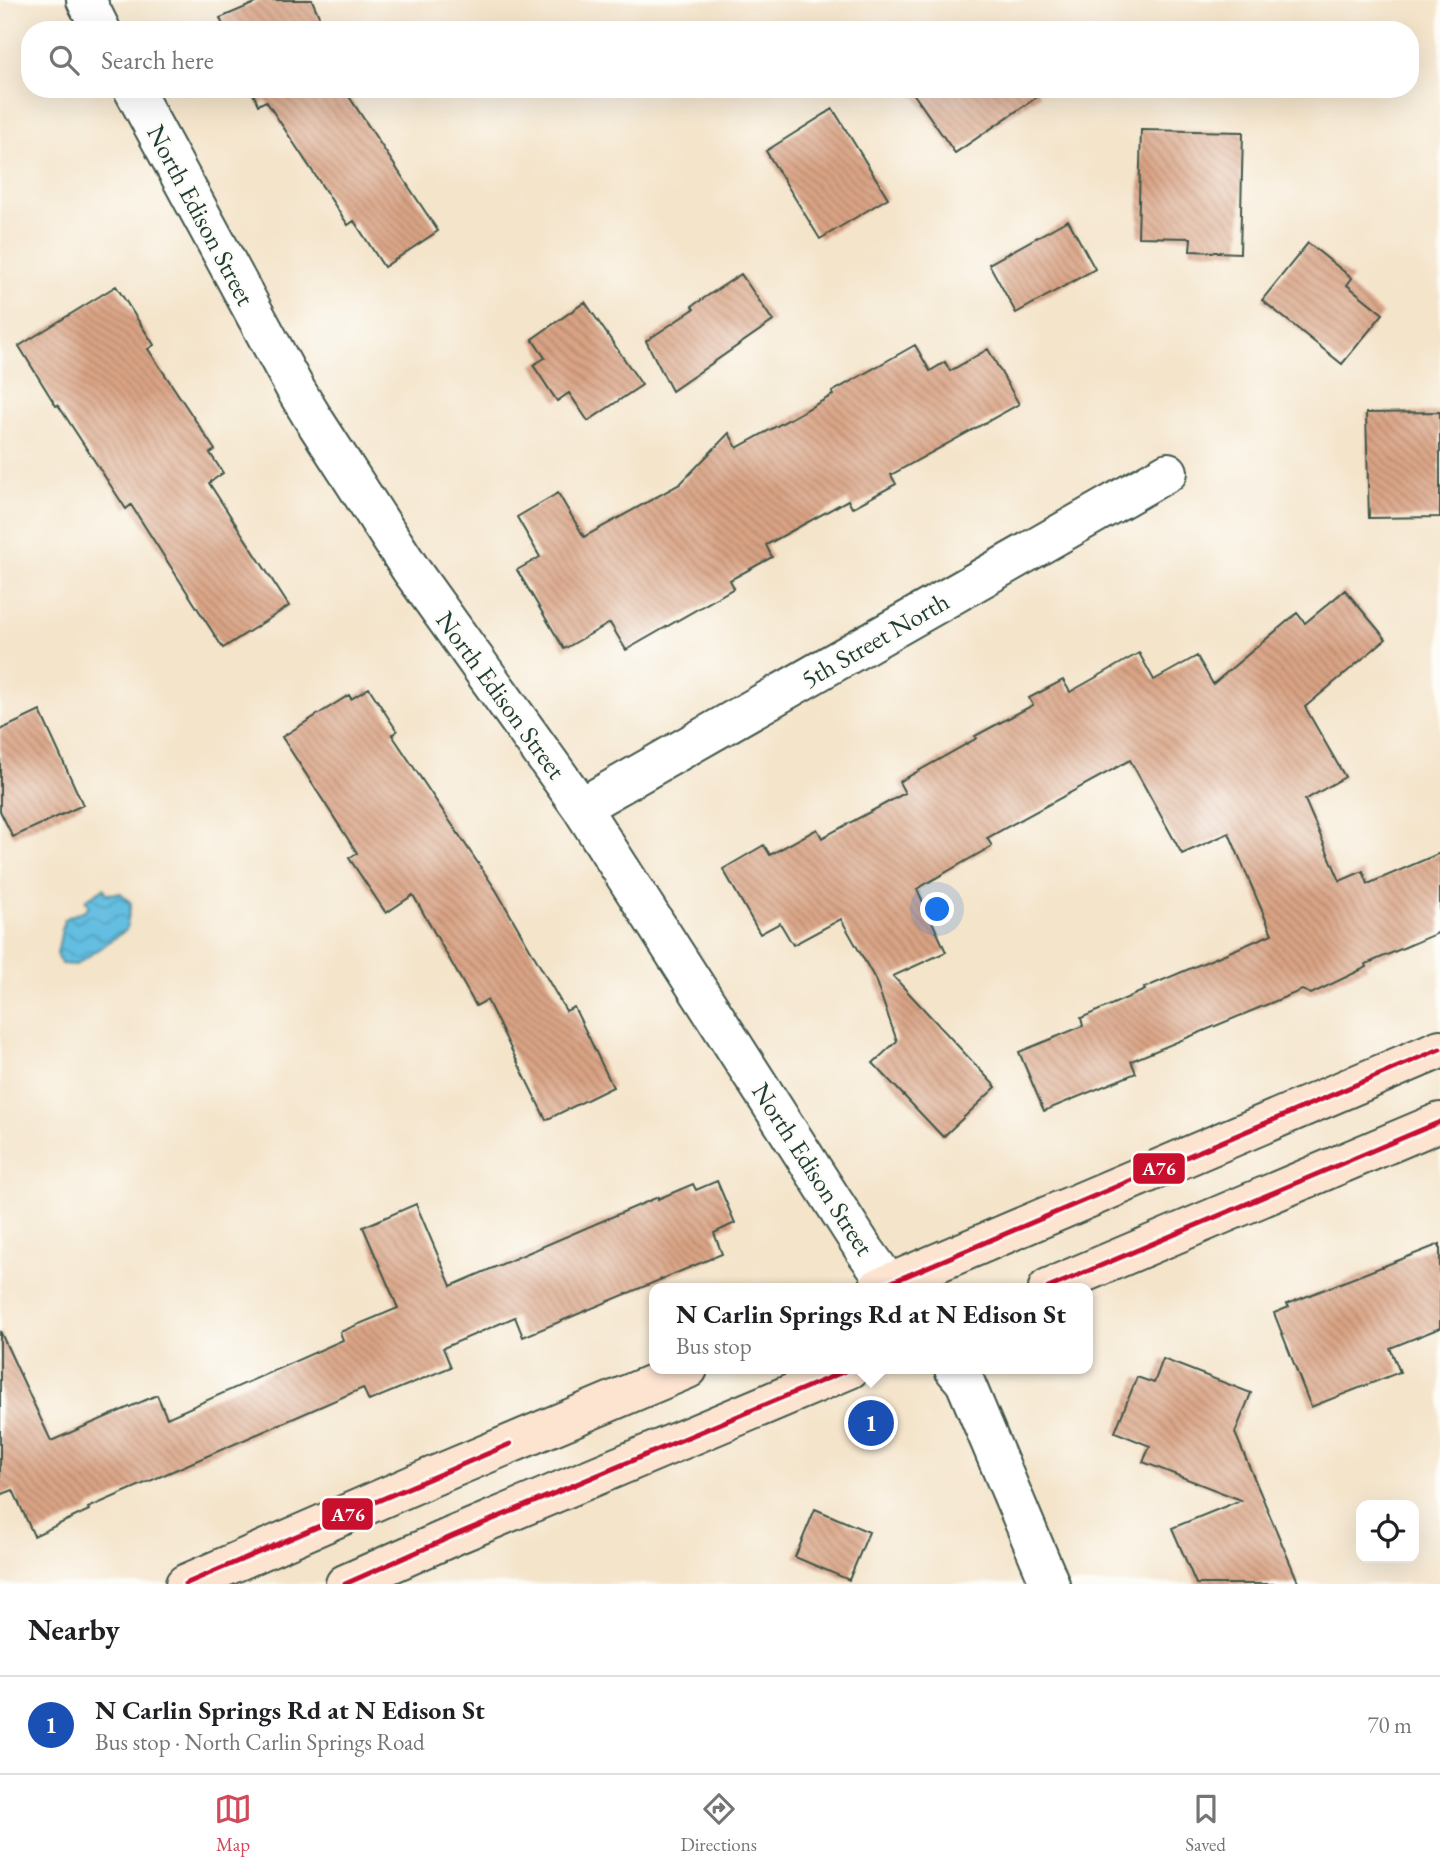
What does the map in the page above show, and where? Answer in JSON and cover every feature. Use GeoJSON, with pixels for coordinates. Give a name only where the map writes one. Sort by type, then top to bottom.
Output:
{"type":"FeatureCollection","features":[{"type":"Feature","properties":{"kind":"main road"},"geometry":{"type":"LineString","coordinates":[[896,1283],[1440,1049]]}},
{"type":"Feature","properties":{"kind":"main road"},"geometry":{"type":"LineString","coordinates":[[1060,1283],[1440,1122]]}},
{"type":"Feature","properties":{"kind":"main road"},"geometry":{"type":"LineString","coordinates":[[185,1584],[676,1374]]}},
{"type":"Feature","properties":{"kind":"main road"},"geometry":{"type":"LineString","coordinates":[[345,1584],[838,1374]]}},
{"type":"Feature","properties":{"kind":"street"},"geometry":{"type":"LineString","coordinates":[[86,0],[96,21]]}},
{"type":"Feature","properties":{"kind":"street","name":"North Edison Street"},"geometry":{"type":"LineString","coordinates":[[138,98],[297,392],[411,570],[581,807],[885,1283]]}},
{"type":"Feature","properties":{"kind":"street","name":"5th Street North"},"geometry":{"type":"LineString","coordinates":[[581,807],[1168,472]]}},
{"type":"Feature","properties":{"kind":"street"},"geometry":{"type":"LineString","coordinates":[[958,1374],[965,1382],[1050,1584]]}},
{"type":"Feature","properties":{"kind":"water"},"geometry":{"type":"Polygon","coordinates":[[[104,888],[107,894],[121,893],[131,903],[126,930],[76,965],[61,964],[57,954],[64,919],[85,910],[89,905],[85,900],[104,888]]]}},
{"type":"Feature","properties":{"kind":"building"},"geometry":{"type":"Polygon","coordinates":[[[262,0],[312,0],[321,21],[221,21],[220,18],[262,0]]]}},
{"type":"Feature","properties":{"kind":"building"},"geometry":{"type":"Polygon","coordinates":[[[255,98],[350,98],[438,231],[384,267],[354,221],[348,225],[266,101],[258,105],[255,98]]]}},
{"type":"Feature","properties":{"kind":"building"},"geometry":{"type":"Polygon","coordinates":[[[916,98],[1036,98],[955,153],[916,98]]]}},
{"type":"Feature","properties":{"kind":"building"},"geometry":{"type":"Polygon","coordinates":[[[833,109],[888,198],[820,239],[766,151],[833,109]]]}},
{"type":"Feature","properties":{"kind":"building"},"geometry":{"type":"Polygon","coordinates":[[[1141,130],[1243,132],[1240,253],[1190,251],[1191,238],[1138,237],[1141,130]]]}},
{"type":"Feature","properties":{"kind":"building"},"geometry":{"type":"Polygon","coordinates":[[[1068,220],[1095,269],[1016,313],[989,264],[1068,220]]]}},
{"type":"Feature","properties":{"kind":"building"},"geometry":{"type":"Polygon","coordinates":[[[1308,243],[1352,278],[1347,285],[1383,314],[1342,364],[1262,300],[1308,243]]]}},
{"type":"Feature","properties":{"kind":"building"},"geometry":{"type":"Polygon","coordinates":[[[741,274],[773,321],[672,391],[646,341],[741,274]]]}},
{"type":"Feature","properties":{"kind":"building"},"geometry":{"type":"Polygon","coordinates":[[[116,286],[154,345],[148,349],[215,450],[210,453],[223,473],[209,483],[289,606],[223,648],[131,505],[126,509],[19,346],[116,286]]]}},
{"type":"Feature","properties":{"kind":"building"},"geometry":{"type":"Polygon","coordinates":[[[585,302],[642,385],[588,421],[569,393],[557,401],[533,365],[545,358],[532,339],[585,302]]]}},
{"type":"Feature","properties":{"kind":"building"},"geometry":{"type":"Polygon","coordinates":[[[915,345],[930,371],[945,362],[950,371],[988,349],[1019,404],[891,475],[896,484],[852,508],[848,500],[766,545],[772,557],[730,580],[734,588],[626,650],[610,623],[564,649],[517,570],[540,557],[517,517],[558,493],[584,537],[680,484],[729,433],[737,448],[833,395],[832,392],[915,345]]]}},
{"type":"Feature","properties":{"kind":"building"},"geometry":{"type":"Polygon","coordinates":[[[1440,412],[1440,517],[1369,518],[1366,413],[1440,412]]]}},
{"type":"Feature","properties":{"kind":"building"},"geometry":{"type":"Polygon","coordinates":[[[1345,590],[1386,639],[1305,707],[1345,777],[1305,800],[1340,881],[1363,871],[1368,884],[1440,853],[1440,932],[1366,964],[1367,967],[1311,994],[1302,990],[1131,1061],[1136,1073],[1044,1111],[1019,1052],[1083,1026],[1081,1018],[1145,990],[1144,988],[1272,934],[1229,833],[1182,854],[1130,760],[987,838],[992,846],[917,889],[946,952],[893,976],[996,1087],[943,1137],[873,1063],[897,1041],[875,979],[841,919],[793,945],[780,923],[760,934],[723,869],[764,845],[770,855],[817,829],[822,838],[905,793],[899,782],[1033,705],[1029,698],[1063,680],[1070,692],[1139,653],[1154,680],[1197,656],[1213,684],[1297,613],[1305,623],[1345,590]]]}},
{"type":"Feature","properties":{"kind":"building"},"geometry":{"type":"Polygon","coordinates":[[[369,688],[397,731],[392,735],[496,890],[566,1011],[574,1007],[613,1087],[546,1120],[487,1000],[476,1006],[413,895],[386,913],[349,858],[357,853],[282,737],[349,695],[351,699],[369,688]]]}},
{"type":"Feature","properties":{"kind":"building"},"geometry":{"type":"Polygon","coordinates":[[[40,711],[83,805],[13,837],[0,811],[0,730],[40,711]]]}},
{"type":"Feature","properties":{"kind":"building"},"geometry":{"type":"Polygon","coordinates":[[[717,1181],[735,1223],[714,1233],[722,1254],[523,1337],[515,1317],[443,1348],[451,1367],[369,1401],[363,1388],[88,1508],[89,1510],[34,1536],[13,1490],[0,1495],[0,1331],[51,1441],[157,1395],[167,1418],[343,1340],[340,1332],[398,1308],[363,1227],[416,1204],[451,1286],[658,1197],[693,1184],[696,1190],[717,1181]]]}},
{"type":"Feature","properties":{"kind":"building"},"geometry":{"type":"Polygon","coordinates":[[[1440,1244],[1440,1328],[1390,1348],[1400,1372],[1311,1407],[1274,1313],[1289,1307],[1287,1304],[1440,1244]]]}},
{"type":"Feature","properties":{"kind":"building"},"geometry":{"type":"Polygon","coordinates":[[[1163,1359],[1251,1393],[1235,1433],[1299,1584],[1196,1584],[1172,1528],[1241,1500],[1143,1462],[1150,1446],[1115,1432],[1137,1377],[1154,1383],[1163,1359]]]}},
{"type":"Feature","properties":{"kind":"building"},"geometry":{"type":"Polygon","coordinates":[[[815,1509],[869,1532],[849,1580],[795,1557],[815,1509]]]}},
{"type":"Feature","properties":{"kind":"transit line","name":"A76"},"geometry":{"type":"LineString","coordinates":[[890,1283],[1440,1049]]}},
{"type":"Feature","properties":{"kind":"transit line","name":"A76"},"geometry":{"type":"LineString","coordinates":[[1060,1283],[1440,1122]]}},
{"type":"Feature","properties":{"kind":"transit line","name":"A76"},"geometry":{"type":"LineString","coordinates":[[345,1584],[838,1374]]}},
{"type":"Feature","properties":{"kind":"transit line","name":"A76"},"geometry":{"type":"LineString","coordinates":[[185,1584],[510,1444]]}},
{"type":"Feature","properties":{"kind":"place","name":"N Carlin Springs Rd at N Edison St"},"geometry":{"type":"Point","coordinates":[871,1423]}}]}
